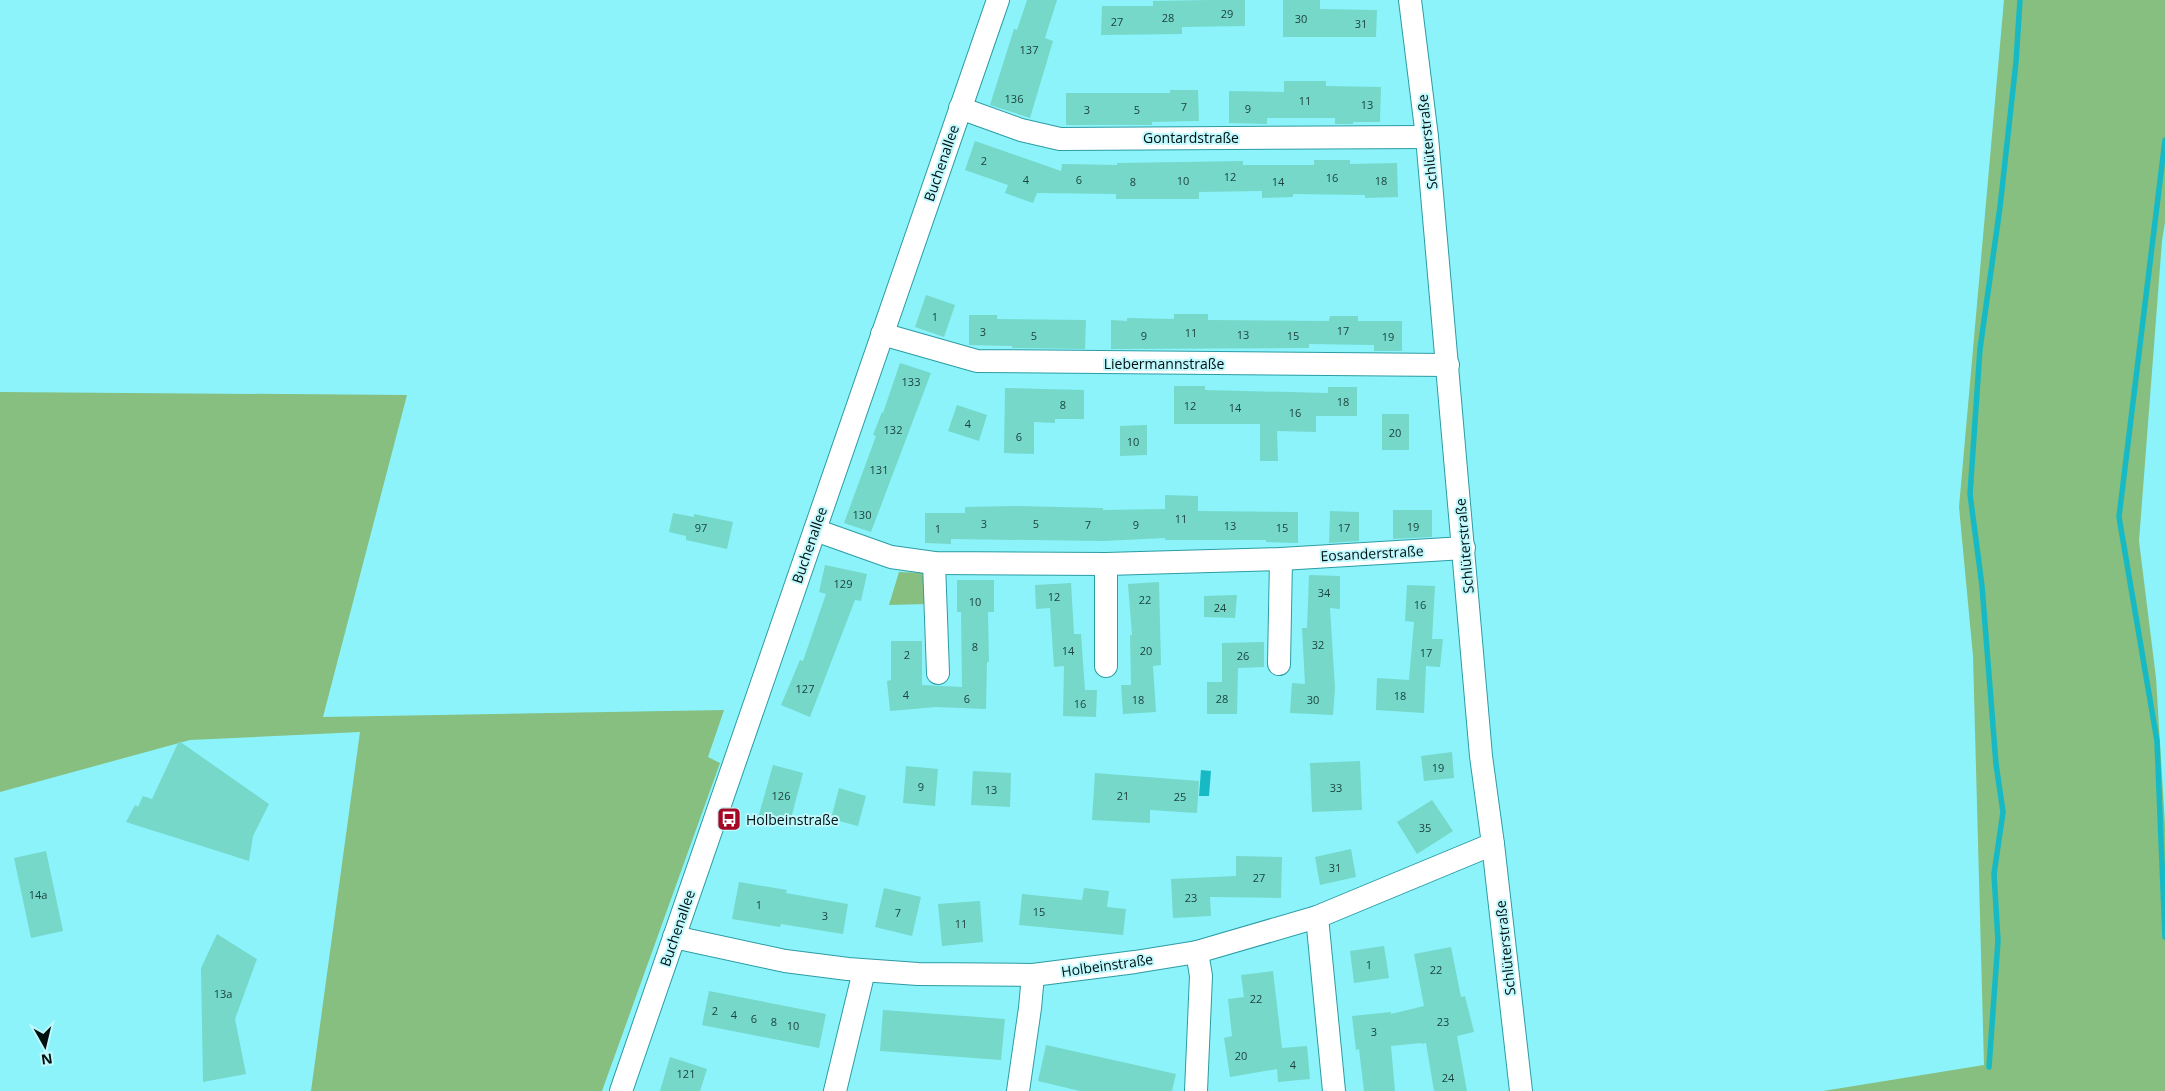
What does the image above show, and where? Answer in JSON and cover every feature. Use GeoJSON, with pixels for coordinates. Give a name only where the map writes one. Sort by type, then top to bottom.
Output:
{"type":"FeatureCollection","features":[{"type":"Feature","properties":{"kind":"street","name":"Buchenallee"},"geometry":{"type":"LineString","coordinates":[[621,1091],[998,0]]}},
{"type":"Feature","properties":{"kind":"street","name":"Schlüterstraße"},"geometry":{"type":"LineString","coordinates":[[1410,0],[1427,137],[1481,756],[1521,1091]]}},
{"type":"Feature","properties":{"kind":"street","name":"Gontardstraße"},"geometry":{"type":"LineString","coordinates":[[960,108],[1021,130],[1060,138],[1427,137]]}},
{"type":"Feature","properties":{"kind":"street","name":"Liebermannstraße"},"geometry":{"type":"LineString","coordinates":[[882,334],[977,362],[1448,365]]}},
{"type":"Feature","properties":{"kind":"street","name":"Eosanderstraße"},"geometry":{"type":"LineString","coordinates":[[815,530],[891,557],[934,563],[1106,564],[1281,559],[1464,548]]}},
{"type":"Feature","properties":{"kind":"street"},"geometry":{"type":"LineString","coordinates":[[1279,664],[1281,559]]}},
{"type":"Feature","properties":{"kind":"street"},"geometry":{"type":"LineString","coordinates":[[934,563],[938,673]]}},
{"type":"Feature","properties":{"kind":"street"},"geometry":{"type":"LineString","coordinates":[[1106,564],[1106,666]]}},
{"type":"Feature","properties":{"kind":"street","name":"Holbeinstraße"},"geometry":{"type":"LineString","coordinates":[[674,937],[785,961],[864,971],[918,974],[1033,975],[1198,952],[1317,917],[1493,844]]}},
{"type":"Feature","properties":{"kind":"street"},"geometry":{"type":"LineString","coordinates":[[1317,917],[1334,1091]]}},
{"type":"Feature","properties":{"kind":"street"},"geometry":{"type":"LineString","coordinates":[[1196,1091],[1201,976],[1198,952]]}},
{"type":"Feature","properties":{"kind":"street"},"geometry":{"type":"LineString","coordinates":[[835,1091],[864,971]]}},
{"type":"Feature","properties":{"kind":"street"},"geometry":{"type":"LineString","coordinates":[[1018,1091],[1033,975]]}},
{"type":"Feature","properties":{"kind":"green space"},"geometry":{"type":"Polygon","coordinates":[[[2004,0],[2165,0],[2165,222],[2139,541],[2156,678],[2165,825],[2165,1091],[1823,1091],[1984,1065],[1973,656],[1959,507],[2004,0]]]}},
{"type":"Feature","properties":{"kind":"green space"},"geometry":{"type":"Polygon","coordinates":[[[0,392],[407,395],[323,717],[724,710],[708,757],[720,763],[602,1091],[311,1091],[360,732],[190,740],[0,792],[0,392]]]}},
{"type":"Feature","properties":{"kind":"green space"},"geometry":{"type":"Polygon","coordinates":[[[899,572],[926,573],[926,604],[889,605],[899,572]]]}},
{"type":"Feature","properties":{"kind":"water"},"geometry":{"type":"Polygon","coordinates":[[[1201,770],[1211,771],[1209,796],[1199,796],[1201,770]]]}},
{"type":"Feature","properties":{"kind":"building"},"geometry":{"type":"Polygon","coordinates":[[[1027,0],[1057,0],[1045,38],[1053,41],[1030,118],[990,105],[1014,29],[1017,30],[1027,0]]]}},
{"type":"Feature","properties":{"kind":"building"},"geometry":{"type":"Polygon","coordinates":[[[1245,0],[1245,26],[1182,27],[1182,34],[1101,35],[1102,6],[1153,6],[1153,1],[1245,0]]]}},
{"type":"Feature","properties":{"kind":"building"},"geometry":{"type":"Polygon","coordinates":[[[1283,0],[1320,0],[1320,9],[1377,10],[1376,37],[1283,37],[1283,0]]]}},
{"type":"Feature","properties":{"kind":"building"},"geometry":{"type":"Polygon","coordinates":[[[1284,81],[1326,81],[1326,86],[1381,87],[1380,122],[1335,124],[1335,118],[1267,118],[1267,124],[1229,123],[1229,91],[1284,92],[1284,81]]]}},
{"type":"Feature","properties":{"kind":"building"},"geometry":{"type":"Polygon","coordinates":[[[1170,90],[1198,90],[1199,121],[1152,122],[1152,125],[1066,125],[1066,93],[1170,93],[1170,90]]]}},
{"type":"Feature","properties":{"kind":"building"},"geometry":{"type":"Polygon","coordinates":[[[975,141],[1061,171],[1062,164],[1117,165],[1117,163],[1243,161],[1243,165],[1314,165],[1314,160],[1350,160],[1350,164],[1397,163],[1398,197],[1365,198],[1365,195],[1293,194],[1293,197],[1262,198],[1262,191],[1199,192],[1199,199],[1116,199],[1116,194],[1037,193],[1033,203],[1005,193],[1008,185],[965,170],[975,141]]]}},
{"type":"Feature","properties":{"kind":"building"},"geometry":{"type":"Polygon","coordinates":[[[926,295],[955,305],[944,337],[915,327],[926,295]]]}},
{"type":"Feature","properties":{"kind":"building"},"geometry":{"type":"Polygon","coordinates":[[[1174,314],[1208,314],[1208,320],[1329,321],[1330,316],[1358,316],[1358,321],[1402,321],[1402,351],[1374,351],[1374,345],[1309,344],[1309,348],[1111,349],[1111,320],[1127,321],[1127,318],[1174,319],[1174,314]]]}},
{"type":"Feature","properties":{"kind":"building"},"geometry":{"type":"Polygon","coordinates":[[[969,315],[997,315],[997,319],[1086,320],[1085,349],[1012,348],[1012,346],[969,345],[969,315]]]}},
{"type":"Feature","properties":{"kind":"building"},"geometry":{"type":"Polygon","coordinates":[[[900,363],[931,373],[871,532],[844,523],[876,436],[873,435],[883,413],[900,363]]]}},
{"type":"Feature","properties":{"kind":"building"},"geometry":{"type":"Polygon","coordinates":[[[1174,386],[1205,386],[1205,390],[1328,393],[1328,387],[1357,387],[1357,416],[1316,416],[1316,432],[1277,431],[1278,461],[1260,461],[1260,424],[1174,424],[1174,386]]]}},
{"type":"Feature","properties":{"kind":"building"},"geometry":{"type":"Polygon","coordinates":[[[1005,388],[1084,390],[1084,419],[1055,419],[1055,423],[1034,422],[1034,454],[1004,453],[1005,388]]]}},
{"type":"Feature","properties":{"kind":"building"},"geometry":{"type":"Polygon","coordinates":[[[957,405],[987,415],[979,441],[948,431],[957,405]]]}},
{"type":"Feature","properties":{"kind":"building"},"geometry":{"type":"Polygon","coordinates":[[[1382,414],[1409,414],[1409,450],[1382,450],[1382,414]]]}},
{"type":"Feature","properties":{"kind":"building"},"geometry":{"type":"Polygon","coordinates":[[[1147,425],[1147,455],[1120,456],[1120,426],[1147,425]]]}},
{"type":"Feature","properties":{"kind":"building"},"geometry":{"type":"Polygon","coordinates":[[[1165,495],[1198,496],[1198,511],[1298,512],[1298,543],[1266,542],[1266,540],[1165,540],[1165,538],[1103,541],[951,539],[951,544],[925,543],[925,513],[965,513],[965,507],[1016,506],[1103,508],[1103,510],[1165,509],[1165,495]]]}},
{"type":"Feature","properties":{"kind":"building"},"geometry":{"type":"Polygon","coordinates":[[[1393,510],[1432,510],[1432,537],[1393,539],[1393,510]]]}},
{"type":"Feature","properties":{"kind":"building"},"geometry":{"type":"Polygon","coordinates":[[[1330,511],[1359,512],[1359,541],[1329,543],[1330,511]]]}},
{"type":"Feature","properties":{"kind":"building"},"geometry":{"type":"Polygon","coordinates":[[[673,513],[694,517],[694,514],[733,522],[727,549],[686,540],[686,536],[669,532],[673,513]]]}},
{"type":"Feature","properties":{"kind":"building"},"geometry":{"type":"Polygon","coordinates":[[[825,565],[867,574],[861,601],[855,600],[810,717],[781,705],[800,660],[803,661],[826,594],[819,592],[825,565]]]}},
{"type":"Feature","properties":{"kind":"building"},"geometry":{"type":"Polygon","coordinates":[[[1309,575],[1340,576],[1340,609],[1330,608],[1335,688],[1333,715],[1290,713],[1292,683],[1305,684],[1302,628],[1307,628],[1309,575]]]}},
{"type":"Feature","properties":{"kind":"building"},"geometry":{"type":"Polygon","coordinates":[[[957,580],[994,580],[994,612],[988,612],[989,662],[987,662],[986,709],[936,707],[890,711],[887,681],[891,680],[891,641],[922,641],[922,685],[962,687],[961,612],[957,612],[957,580]]]}},
{"type":"Feature","properties":{"kind":"building"},"geometry":{"type":"Polygon","coordinates":[[[1159,582],[1161,665],[1153,666],[1156,712],[1123,714],[1121,685],[1131,685],[1130,635],[1132,635],[1128,584],[1159,582]]]}},
{"type":"Feature","properties":{"kind":"building"},"geometry":{"type":"Polygon","coordinates":[[[1071,583],[1074,634],[1081,634],[1085,690],[1097,690],[1096,717],[1063,716],[1064,666],[1054,667],[1050,608],[1036,609],[1035,585],[1071,583]]]}},
{"type":"Feature","properties":{"kind":"building"},"geometry":{"type":"Polygon","coordinates":[[[1407,585],[1435,586],[1432,639],[1443,639],[1440,667],[1426,666],[1424,713],[1376,710],[1377,678],[1409,680],[1414,622],[1405,621],[1407,585]]]}},
{"type":"Feature","properties":{"kind":"building"},"geometry":{"type":"Polygon","coordinates":[[[1237,595],[1235,618],[1204,617],[1204,596],[1237,595]]]}},
{"type":"Feature","properties":{"kind":"building"},"geometry":{"type":"Polygon","coordinates":[[[1264,642],[1264,667],[1238,668],[1237,714],[1207,714],[1207,682],[1222,682],[1222,643],[1264,642]]]}},
{"type":"Feature","properties":{"kind":"building"},"geometry":{"type":"Polygon","coordinates":[[[179,741],[269,804],[253,836],[249,861],[126,822],[135,805],[138,807],[143,796],[152,799],[179,741]]]}},
{"type":"Feature","properties":{"kind":"building"},"geometry":{"type":"Polygon","coordinates":[[[1452,752],[1454,778],[1424,781],[1421,756],[1452,752]]]}},
{"type":"Feature","properties":{"kind":"building"},"geometry":{"type":"Polygon","coordinates":[[[1360,761],[1362,810],[1312,812],[1310,763],[1360,761]]]}},
{"type":"Feature","properties":{"kind":"building"},"geometry":{"type":"Polygon","coordinates":[[[773,765],[803,773],[789,826],[758,818],[773,765]]]}},
{"type":"Feature","properties":{"kind":"building"},"geometry":{"type":"Polygon","coordinates":[[[906,766],[938,769],[935,806],[903,803],[906,766]]]}},
{"type":"Feature","properties":{"kind":"building"},"geometry":{"type":"Polygon","coordinates":[[[973,771],[1011,773],[1010,807],[971,805],[973,771]]]}},
{"type":"Feature","properties":{"kind":"building"},"geometry":{"type":"Polygon","coordinates":[[[1095,773],[1199,781],[1197,813],[1150,810],[1150,823],[1092,820],[1095,773]]]}},
{"type":"Feature","properties":{"kind":"building"},"geometry":{"type":"Polygon","coordinates":[[[839,788],[866,796],[858,826],[831,819],[839,788]]]}},
{"type":"Feature","properties":{"kind":"building"},"geometry":{"type":"Polygon","coordinates":[[[1432,800],[1453,831],[1417,854],[1397,822],[1432,800]]]}},
{"type":"Feature","properties":{"kind":"building"},"geometry":{"type":"Polygon","coordinates":[[[1351,849],[1356,877],[1320,885],[1315,857],[1351,849]]]}},
{"type":"Feature","properties":{"kind":"building"},"geometry":{"type":"Polygon","coordinates":[[[46,851],[63,931],[31,938],[14,858],[46,851]]]}},
{"type":"Feature","properties":{"kind":"building"},"geometry":{"type":"Polygon","coordinates":[[[1236,856],[1282,857],[1281,898],[1210,897],[1211,916],[1173,918],[1171,879],[1236,876],[1236,856]]]}},
{"type":"Feature","properties":{"kind":"building"},"geometry":{"type":"Polygon","coordinates":[[[739,882],[787,890],[786,893],[848,904],[843,934],[781,924],[780,927],[732,919],[739,882]]]}},
{"type":"Feature","properties":{"kind":"building"},"geometry":{"type":"Polygon","coordinates":[[[884,888],[921,897],[912,936],[875,927],[884,888]]]}},
{"type":"Feature","properties":{"kind":"building"},"geometry":{"type":"Polygon","coordinates":[[[1084,888],[1109,891],[1107,907],[1126,909],[1123,935],[1019,925],[1022,894],[1082,900],[1084,888]]]}},
{"type":"Feature","properties":{"kind":"building"},"geometry":{"type":"Polygon","coordinates":[[[980,901],[983,942],[942,946],[938,904],[980,901]]]}},
{"type":"Feature","properties":{"kind":"building"},"geometry":{"type":"Polygon","coordinates":[[[217,934],[257,959],[235,1019],[246,1074],[203,1082],[201,968],[217,934]]]}},
{"type":"Feature","properties":{"kind":"building"},"geometry":{"type":"Polygon","coordinates":[[[1384,946],[1389,978],[1354,983],[1350,951],[1384,946]]]}},
{"type":"Feature","properties":{"kind":"building"},"geometry":{"type":"Polygon","coordinates":[[[1451,947],[1461,997],[1465,996],[1474,1032],[1457,1036],[1467,1091],[1434,1091],[1426,1043],[1421,1043],[1391,1046],[1395,1091],[1364,1091],[1359,1049],[1356,1050],[1352,1016],[1391,1012],[1391,1014],[1424,1006],[1414,954],[1451,947]]]}},
{"type":"Feature","properties":{"kind":"building"},"geometry":{"type":"Polygon","coordinates":[[[1273,971],[1282,1048],[1307,1046],[1310,1079],[1278,1082],[1277,1069],[1230,1077],[1224,1038],[1232,1036],[1228,999],[1244,997],[1241,975],[1273,971]]]}},
{"type":"Feature","properties":{"kind":"building"},"geometry":{"type":"Polygon","coordinates":[[[709,991],[826,1014],[819,1048],[702,1025],[709,991]]]}},
{"type":"Feature","properties":{"kind":"building"},"geometry":{"type":"Polygon","coordinates":[[[883,1010],[1005,1019],[1001,1060],[880,1051],[883,1010]]]}},
{"type":"Feature","properties":{"kind":"building"},"geometry":{"type":"Polygon","coordinates":[[[1046,1045],[1176,1074],[1172,1091],[1080,1091],[1038,1081],[1046,1045]]]}},
{"type":"Feature","properties":{"kind":"building"},"geometry":{"type":"Polygon","coordinates":[[[670,1057],[707,1069],[700,1091],[660,1091],[670,1057]]]}},
{"type":"Feature","properties":{"kind":"waterway"},"geometry":{"type":"LineString","coordinates":[[1989,1067],[1998,941],[1994,874],[2003,812],[1996,764],[1982,586],[1970,494],[1980,349],[2000,207],[2016,62],[2020,0]]}},
{"type":"Feature","properties":{"kind":"waterway"},"geometry":{"type":"LineString","coordinates":[[2165,140],[2119,517],[2157,741],[2165,937]]}},
{"type":"Feature","properties":{"kind":"place","name":"Holbeinstraße"},"geometry":{"type":"Point","coordinates":[729,819]}}]}
